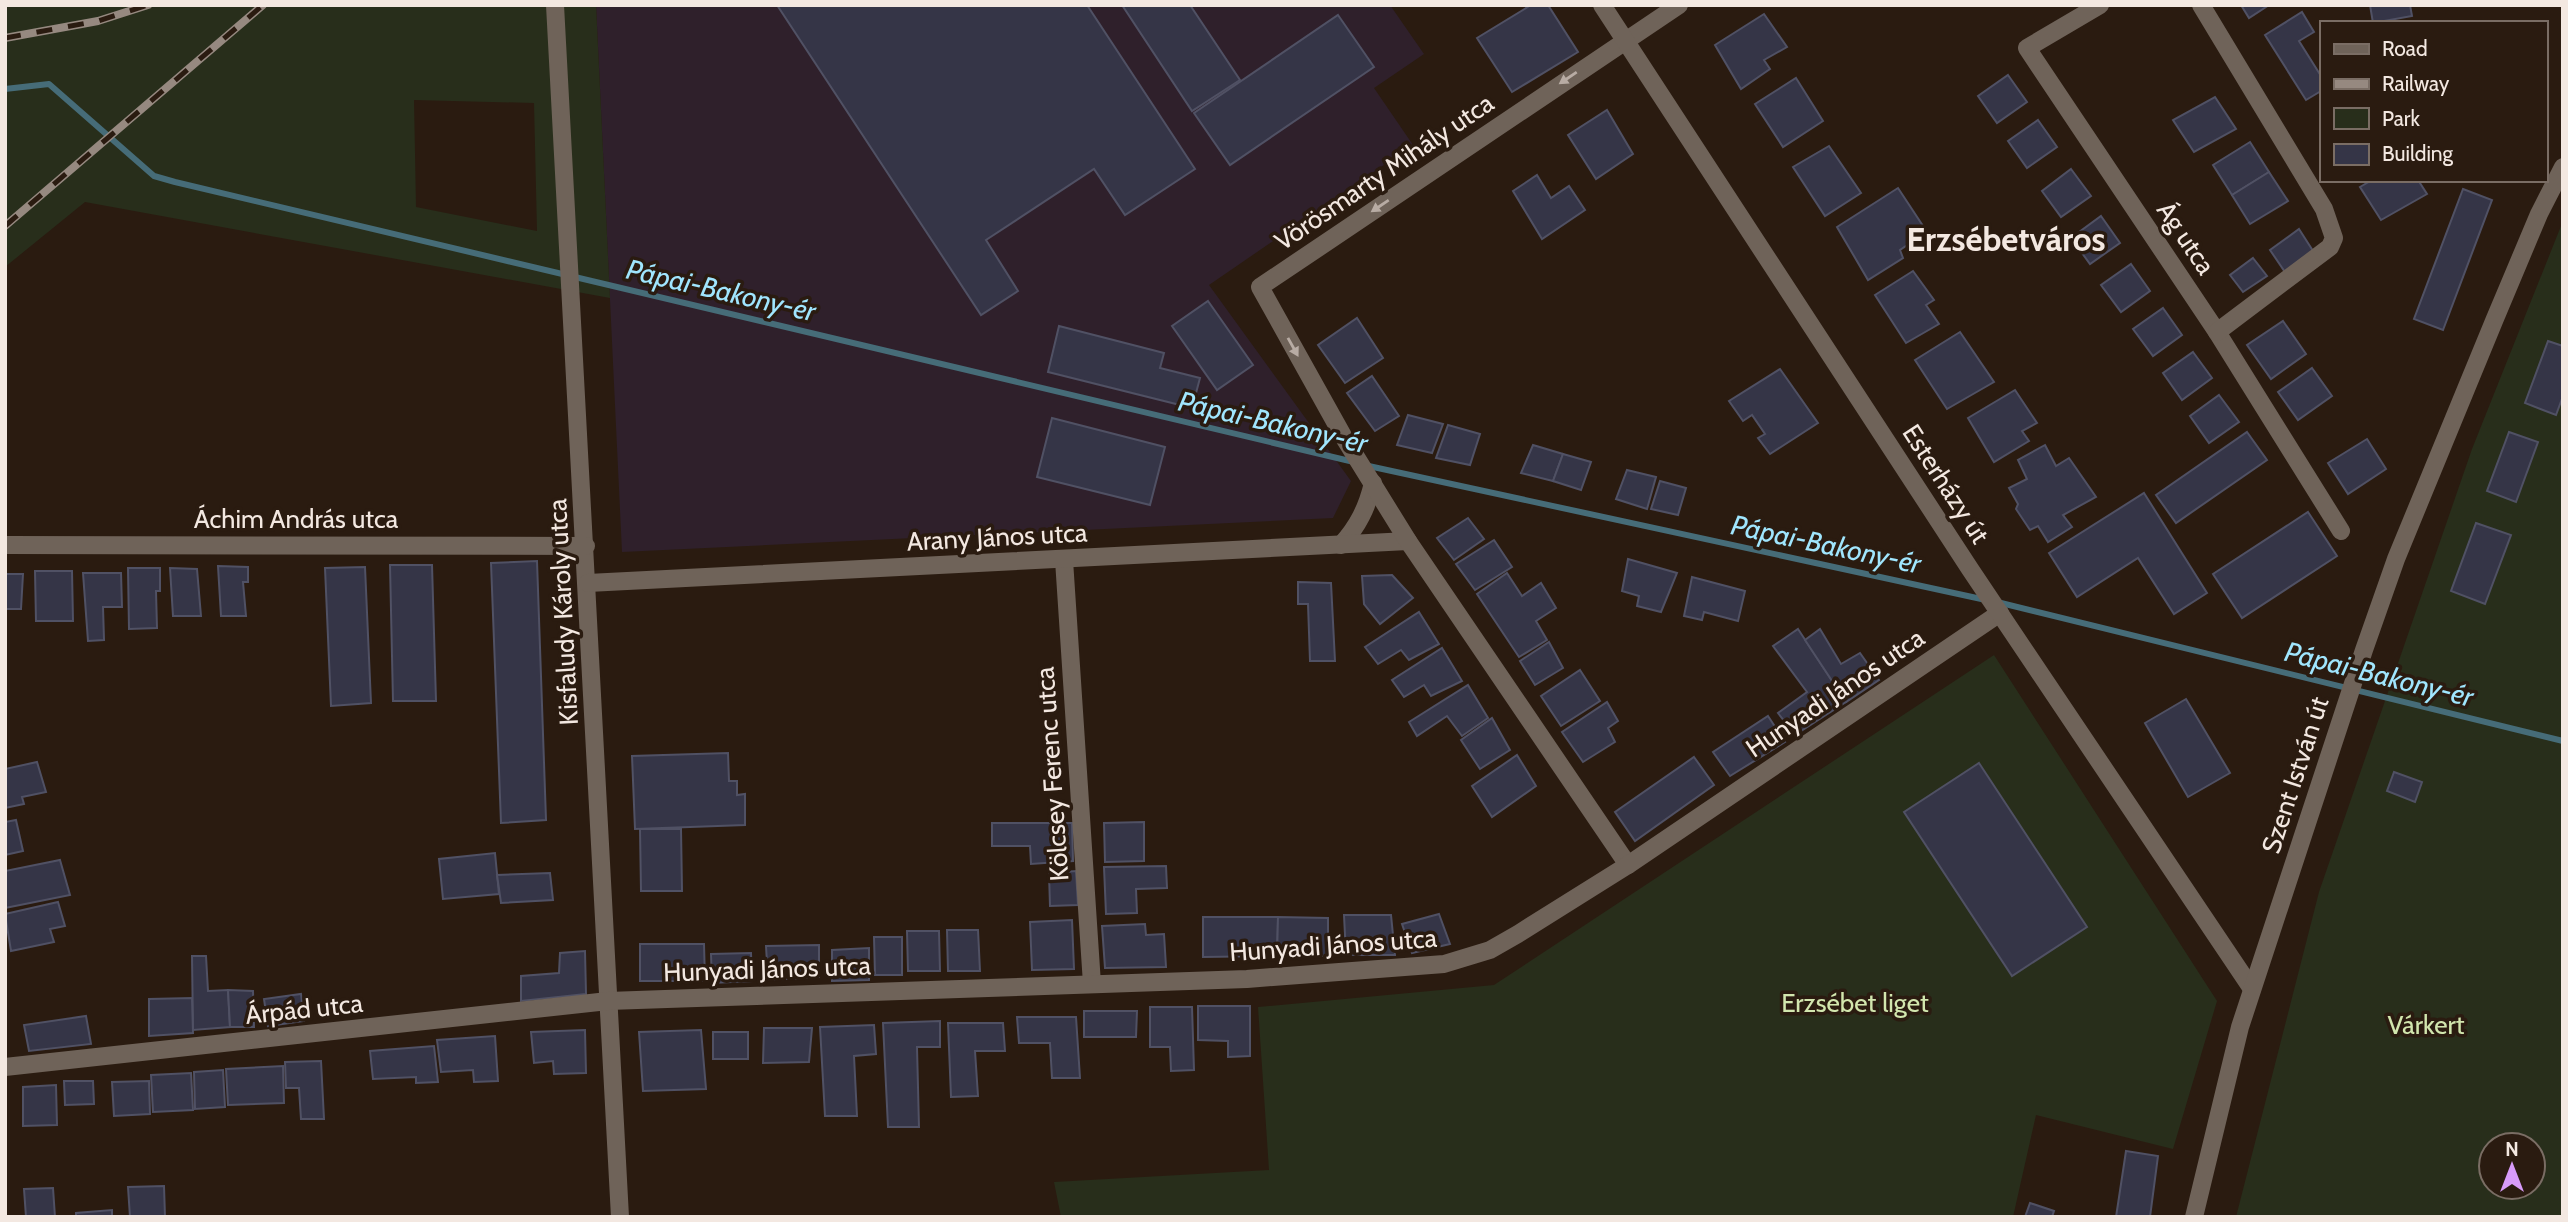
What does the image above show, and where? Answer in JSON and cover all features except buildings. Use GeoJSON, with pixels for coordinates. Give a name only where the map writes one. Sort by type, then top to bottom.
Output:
{"type":"FeatureCollection","features":[{"type":"Feature","properties":{"kind":"street","name":"Kisfaludy Károly utca"},"geometry":{"type":"LineString","coordinates":[[555,5],[620,1217]]}},
{"type":"Feature","properties":{"kind":"street","name":"Esterházy út"},"geometry":{"type":"LineString","coordinates":[[1602,5],[1970,569],[2252,989]]}},
{"type":"Feature","properties":{"kind":"street","name":"Vörösmarty Mihály utca"},"geometry":{"type":"LineString","coordinates":[[1373,483],[1343,436],[1260,287],[1679,5]]}},
{"type":"Feature","properties":{"kind":"street","name":"Ág utca"},"geometry":{"type":"LineString","coordinates":[[2100,5],[2027,48],[2217,332],[2342,531]]}},
{"type":"Feature","properties":{"kind":"street"},"geometry":{"type":"LineString","coordinates":[[2201,5],[2324,209],[2334,238],[2330,247],[2217,332]]}},
{"type":"Feature","properties":{"kind":"street","name":"Szent István út"},"geometry":{"type":"LineString","coordinates":[[2194,1217],[2252,989],[2396,559],[2539,214],[2563,167]]}},
{"type":"Feature","properties":{"kind":"street"},"geometry":{"type":"LineString","coordinates":[[1373,483],[1408,541],[1628,865]]}},
{"type":"Feature","properties":{"kind":"street"},"geometry":{"type":"LineString","coordinates":[[1341,545],[1355,529],[1368,504],[1373,483]]}},
{"type":"Feature","properties":{"kind":"street","name":"Arany János utca"},"geometry":{"type":"LineString","coordinates":[[588,583],[1065,561],[1408,541]]}},
{"type":"Feature","properties":{"kind":"street","name":"Áchim András utca"},"geometry":{"type":"LineString","coordinates":[[5,545],[586,546]]}},
{"type":"Feature","properties":{"kind":"street","name":"Kölcsey Ferenc utca"},"geometry":{"type":"LineString","coordinates":[[1065,561],[1092,984]]}},
{"type":"Feature","properties":{"kind":"street","name":"Hunyadi János utca"},"geometry":{"type":"LineString","coordinates":[[608,1001],[1247,979],[1444,964],[1478,954],[1509,939],[1628,865],[1999,612]]}},
{"type":"Feature","properties":{"kind":"street","name":"Árpád utca"},"geometry":{"type":"LineString","coordinates":[[6,1063],[608,1001]]}},
{"type":"Feature","properties":{"kind":"shaded area"},"geometry":{"type":"Polygon","coordinates":[[[596,5],[1390,5],[1424,54],[1374,88],[1413,145],[1209,285],[1351,481],[1333,518],[622,552],[596,5]]]}},
{"type":"Feature","properties":{"kind":"green space"},"geometry":{"type":"Polygon","coordinates":[[[5,5],[596,5],[610,298],[85,202],[5,267],[5,5]],[[414,100],[416,207],[537,231],[534,103],[414,100]]]}},
{"type":"Feature","properties":{"kind":"green space","name":"Várkert"},"geometry":{"type":"Polygon","coordinates":[[[2563,221],[2563,1217],[2236,1217],[2319,892],[2472,449],[2563,221]]]}},
{"type":"Feature","properties":{"kind":"green space","name":"Erzsébet liget"},"geometry":{"type":"Polygon","coordinates":[[[1994,655],[2217,1001],[2173,1149],[2036,1115],[2013,1217],[1061,1217],[1054,1182],[1269,1170],[1258,1007],[1494,985],[1994,655]]]}},
{"type":"Feature","properties":{"kind":"waterway","name":"Pápai-Bakony-ér"},"geometry":{"type":"LineString","coordinates":[[5,89],[49,84],[154,176],[175,182],[1354,462]]}},
{"type":"Feature","properties":{"kind":"waterway","name":"Pápai-Bakony-ér"},"geometry":{"type":"LineString","coordinates":[[1364,465],[1986,600]]}},
{"type":"Feature","properties":{"kind":"waterway","name":"Pápai-Bakony-ér"},"geometry":{"type":"LineString","coordinates":[[1997,602],[2563,741]]}},
{"type":"Feature","properties":{"kind":"railway"},"geometry":{"type":"LineString","coordinates":[[5,38],[98,21],[148,5]]}},
{"type":"Feature","properties":{"kind":"railway"},"geometry":{"type":"LineString","coordinates":[[5,226],[263,5]]}},
{"type":"Feature","properties":{"kind":"district","name":"Erzsébetváros"},"geometry":{"type":"Point","coordinates":[2006,239]}}]}
